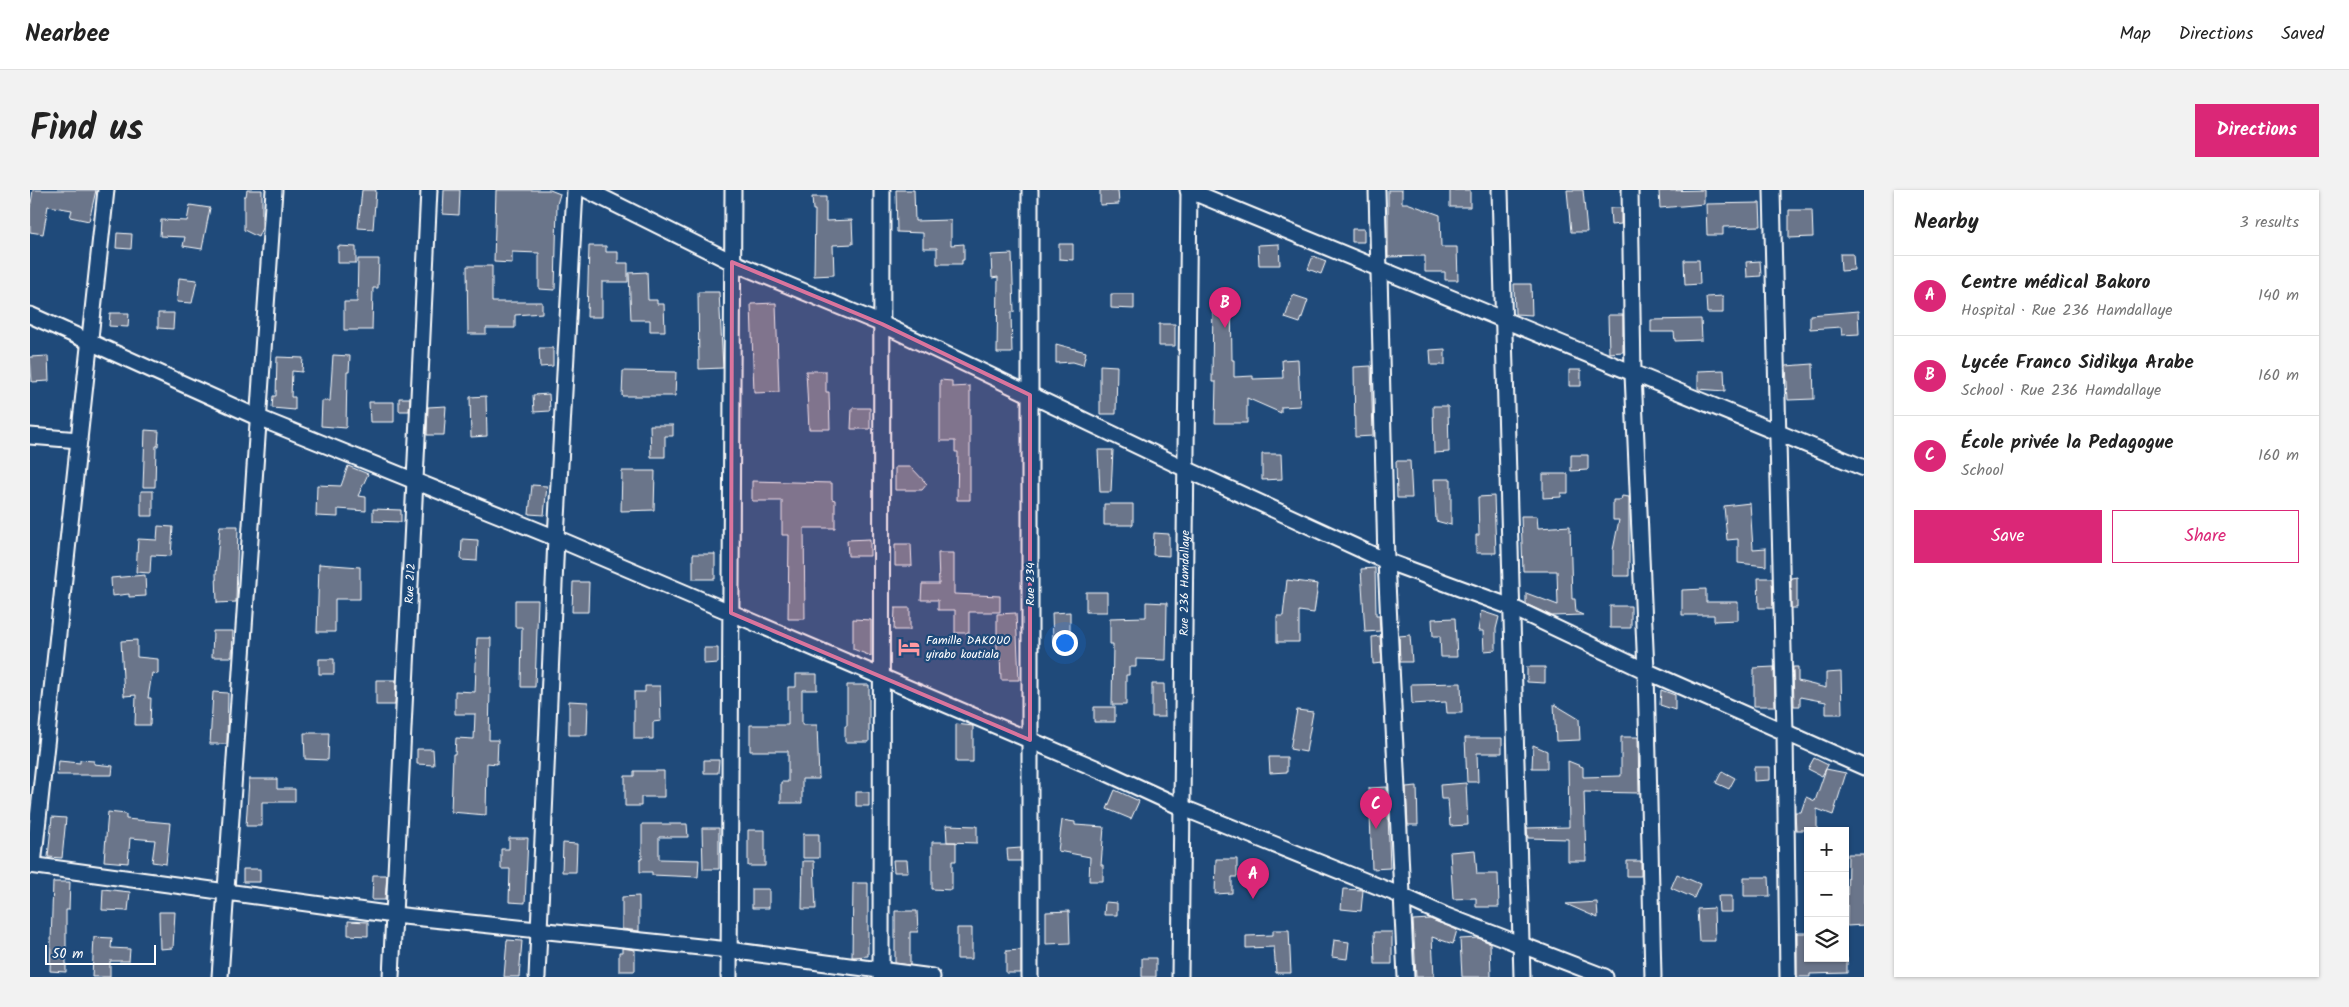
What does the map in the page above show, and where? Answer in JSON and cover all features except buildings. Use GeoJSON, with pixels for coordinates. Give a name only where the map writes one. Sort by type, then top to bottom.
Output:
{"type":"FeatureCollection","features":[{"type":"Feature","properties":{"kind":"street"},"geometry":{"type":"LineString","coordinates":[[106,190],[32,865],[394,915],[729,950],[881,974],[932,977]]}},
{"type":"Feature","properties":{"kind":"street"},"geometry":{"type":"LineString","coordinates":[[220,977],[274,190]]}},
{"type":"Feature","properties":{"kind":"street","name":"Rue 212"},"geometry":{"type":"LineString","coordinates":[[391,977],[429,190]]}},
{"type":"Feature","properties":{"kind":"street"},"geometry":{"type":"LineString","coordinates":[[537,977],[556,538],[575,190]]}},
{"type":"Feature","properties":{"kind":"street"},"geometry":{"type":"LineString","coordinates":[[587,190],[732,262],[882,324],[1186,469],[1386,561],[1511,607],[1646,671],[1864,767]]}},
{"type":"Feature","properties":{"kind":"street"},"geometry":{"type":"LineString","coordinates":[[729,977],[733,190]]}},
{"type":"Feature","properties":{"kind":"street"},"geometry":{"type":"LineString","coordinates":[[881,974],[882,190]]}},
{"type":"Feature","properties":{"kind":"street","name":"Rue 234"},"geometry":{"type":"LineString","coordinates":[[1030,190],[1030,977]]}},
{"type":"Feature","properties":{"kind":"street"},"geometry":{"type":"LineString","coordinates":[[1189,190],[1777,434],[1864,468]]}},
{"type":"Feature","properties":{"kind":"street","name":"Rue 236 Hamdallaye"},"geometry":{"type":"LineString","coordinates":[[1180,977],[1189,190]]}},
{"type":"Feature","properties":{"kind":"street"},"geometry":{"type":"LineString","coordinates":[[1377,190],[1386,561],[1406,977]]}},
{"type":"Feature","properties":{"kind":"street"},"geometry":{"type":"LineString","coordinates":[[1500,190],[1522,977]]}},
{"type":"Feature","properties":{"kind":"street"},"geometry":{"type":"LineString","coordinates":[[1630,190],[1634,374],[1646,671],[1653,977]]}},
{"type":"Feature","properties":{"kind":"street"},"geometry":{"type":"LineString","coordinates":[[1772,190],[1785,732],[1788,977]]}},
{"type":"Feature","properties":{"kind":"street"},"geometry":{"type":"LineString","coordinates":[[30,315],[259,418],[556,538],[1030,740],[1182,807],[1402,896],[1444,915],[1606,977]]}},
{"type":"Feature","properties":{"kind":"street"},"geometry":{"type":"LineString","coordinates":[[30,436],[79,440]]}},
{"type":"Feature","properties":{"kind":"highlighted area"},"geometry":{"type":"Polygon","coordinates":[[[732,262],[882,324],[1030,395],[1030,740],[731,613],[732,262]]]}},
{"type":"Feature","properties":{"kind":"place","name":"Lycée Franco Sidikya Arabe"},"geometry":{"type":"Point","coordinates":[1225,328]}},
{"type":"Feature","properties":{"kind":"place","name":"Famille DAKOUO yirabo koutiala"},"geometry":{"type":"Point","coordinates":[909,647]}},
{"type":"Feature","properties":{"kind":"place","name":"École privée la Pedagogue"},"geometry":{"type":"Point","coordinates":[1376,829]}},
{"type":"Feature","properties":{"kind":"place","name":"Centre médical Bakoro"},"geometry":{"type":"Point","coordinates":[1253,899]}}]}
